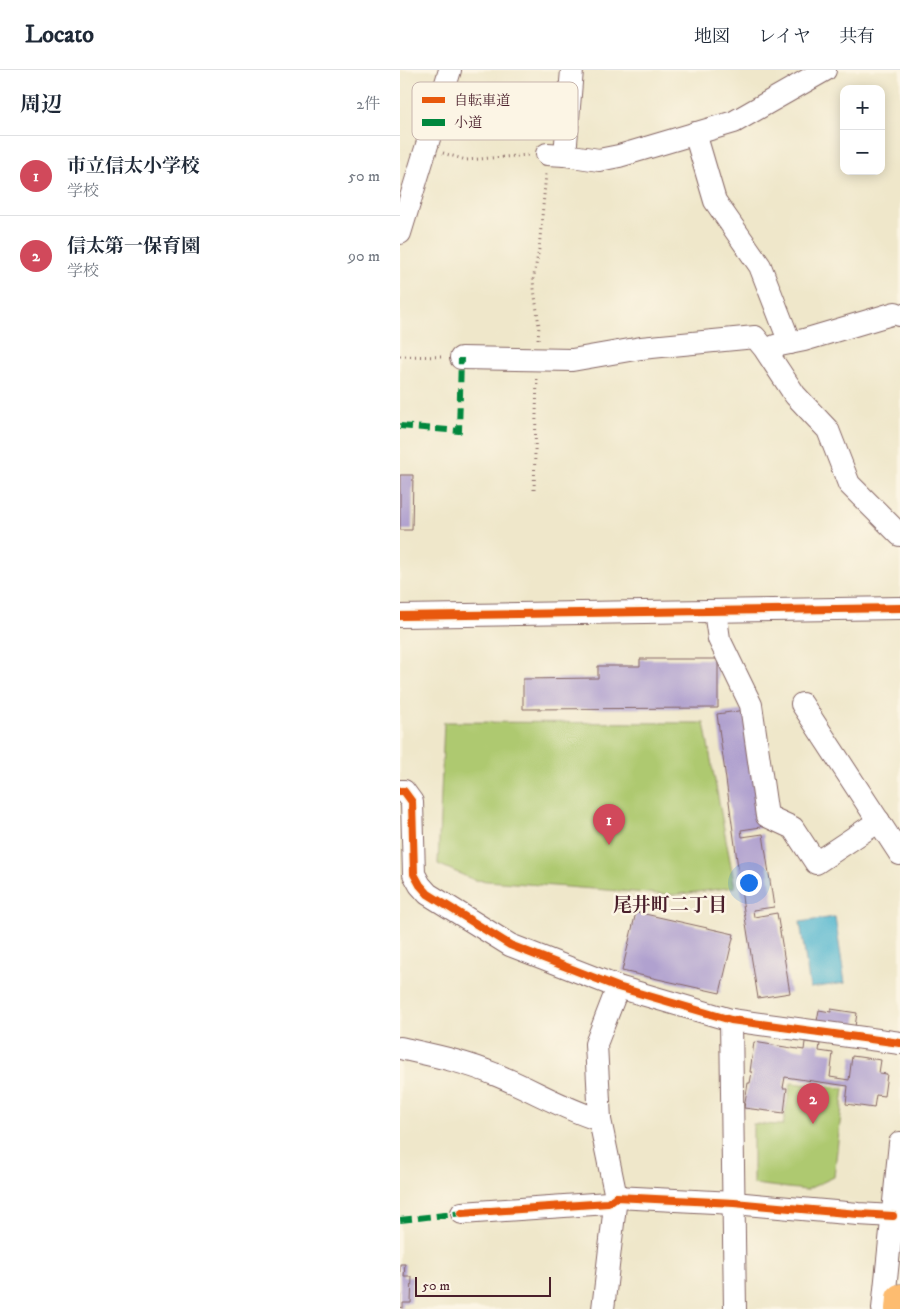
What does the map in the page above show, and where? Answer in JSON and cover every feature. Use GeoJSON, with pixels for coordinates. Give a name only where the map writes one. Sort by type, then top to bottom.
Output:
{"type":"FeatureCollection","features":[{"type":"Feature","properties":{"kind":"main road"},"geometry":{"type":"LineString","coordinates":[[899,1309],[900,1298]]}},
{"type":"Feature","properties":{"kind":"street"},"geometry":{"type":"LineString","coordinates":[[446,82],[450,70]]}},
{"type":"Feature","properties":{"kind":"street"},"geometry":{"type":"LineString","coordinates":[[559,140],[556,154],[599,160],[734,122],[824,70]]}},
{"type":"Feature","properties":{"kind":"street"},"geometry":{"type":"LineString","coordinates":[[695,133],[715,201],[760,266],[790,343]]}},
{"type":"Feature","properties":{"kind":"street"},"geometry":{"type":"LineString","coordinates":[[400,233],[404,204],[428,140]]}},
{"type":"Feature","properties":{"kind":"street"},"geometry":{"type":"LineString","coordinates":[[764,348],[804,340],[895,313],[900,315]]}},
{"type":"Feature","properties":{"kind":"street"},"geometry":{"type":"LineString","coordinates":[[461,358],[572,360],[641,348],[755,337],[795,395],[828,430],[849,484],[900,535]]}},
{"type":"Feature","properties":{"kind":"street"},"geometry":{"type":"LineString","coordinates":[[400,616],[900,608]]}},
{"type":"Feature","properties":{"kind":"street"},"geometry":{"type":"LineString","coordinates":[[715,611],[719,639],[751,704],[767,816],[793,828],[816,863],[879,821]]}},
{"type":"Feature","properties":{"kind":"street"},"geometry":{"type":"LineString","coordinates":[[802,704],[900,854]]}},
{"type":"Feature","properties":{"kind":"street"},"geometry":{"type":"LineString","coordinates":[[400,790],[404,791],[412,802],[407,863],[420,885],[428,894],[510,945],[618,987],[731,1020],[900,1043]]}},
{"type":"Feature","properties":{"kind":"street"},"geometry":{"type":"LineString","coordinates":[[603,1309],[616,1197],[600,1120],[596,1044],[618,987]]}},
{"type":"Feature","properties":{"kind":"street"},"geometry":{"type":"LineString","coordinates":[[731,1020],[735,1309]]}},
{"type":"Feature","properties":{"kind":"street"},"geometry":{"type":"LineString","coordinates":[[400,1048],[450,1059],[493,1073],[581,1114],[600,1120]]}},
{"type":"Feature","properties":{"kind":"street"},"geometry":{"type":"LineString","coordinates":[[883,1309],[900,1143]]}},
{"type":"Feature","properties":{"kind":"street"},"geometry":{"type":"LineString","coordinates":[[462,1213],[608,1204],[616,1197],[893,1216]]}},
{"type":"Feature","properties":{"kind":"path"},"geometry":{"type":"LineString","coordinates":[[426,148],[466,160],[556,154],[534,281],[539,326],[534,490]]}},
{"type":"Feature","properties":{"kind":"path"},"geometry":{"type":"LineString","coordinates":[[400,356],[461,358]]}},
{"type":"Feature","properties":{"kind":"green space"},"geometry":{"type":"Polygon","coordinates":[[[444,722],[704,723],[735,887],[673,895],[474,880],[438,864],[444,722]]]}},
{"type":"Feature","properties":{"kind":"green space"},"geometry":{"type":"Polygon","coordinates":[[[791,1083],[844,1088],[834,1177],[806,1190],[753,1184],[753,1124],[783,1125],[791,1083]]]}},
{"type":"Feature","properties":{"kind":"water"},"geometry":{"type":"Polygon","coordinates":[[[835,917],[845,983],[810,988],[800,922],[835,917]]]}},
{"type":"Feature","properties":{"kind":"building"},"geometry":{"type":"Polygon","coordinates":[[[400,475],[413,475],[412,530],[400,530],[400,475]]]}},
{"type":"Feature","properties":{"kind":"building"},"geometry":{"type":"Polygon","coordinates":[[[640,659],[718,659],[718,708],[523,709],[523,679],[598,678],[598,666],[640,666],[640,659]]]}},
{"type":"Feature","properties":{"kind":"building"},"geometry":{"type":"Polygon","coordinates":[[[745,710],[761,827],[741,830],[742,837],[763,834],[774,907],[753,910],[754,917],[777,913],[790,993],[758,998],[717,714],[745,710]]]}},
{"type":"Feature","properties":{"kind":"building"},"geometry":{"type":"Polygon","coordinates":[[[636,912],[734,934],[720,993],[622,971],[636,912]]]}},
{"type":"Feature","properties":{"kind":"building"},"geometry":{"type":"Polygon","coordinates":[[[831,1009],[857,1013],[855,1027],[817,1021],[819,1010],[831,1012],[831,1009]]]}},
{"type":"Feature","properties":{"kind":"building"},"geometry":{"type":"Polygon","coordinates":[[[754,1042],[804,1050],[805,1042],[820,1044],[819,1051],[833,1053],[830,1077],[849,1080],[852,1056],[881,1060],[879,1073],[887,1074],[884,1096],[876,1095],[874,1108],[846,1104],[848,1086],[785,1077],[783,1088],[787,1088],[784,1113],[744,1108],[748,1083],[750,1083],[752,1072],[750,1072],[754,1042]]]}},
{"type":"Feature","properties":{"kind":"building"},"geometry":{"type":"Polygon","coordinates":[[[400,1264],[405,1264],[404,1277],[412,1277],[411,1303],[403,1303],[403,1308],[400,1307],[400,1264]]]}},
{"type":"Feature","properties":{"kind":"marked path"},"geometry":{"type":"LineString","coordinates":[[400,426],[459,431],[461,358]]}},
{"type":"Feature","properties":{"kind":"marked path"},"geometry":{"type":"LineString","coordinates":[[400,1220],[462,1213]]}},
{"type":"Feature","properties":{"kind":"cycle path"},"geometry":{"type":"LineString","coordinates":[[400,616],[900,608]]}},
{"type":"Feature","properties":{"kind":"cycle path"},"geometry":{"type":"LineString","coordinates":[[400,791],[404,791],[412,802],[414,874],[420,885],[428,894],[510,945],[618,987],[731,1020],[900,1043]]}},
{"type":"Feature","properties":{"kind":"cycle path"},"geometry":{"type":"LineString","coordinates":[[462,1213],[608,1203],[616,1197],[734,1203],[893,1216]]}},
{"type":"Feature","properties":{"kind":"place","name":"市立信太小学校"},"geometry":{"type":"Point","coordinates":[609,845]}},
{"type":"Feature","properties":{"kind":"place","name":"信太第一保育園"},"geometry":{"type":"Point","coordinates":[813,1124]}},
{"type":"Feature","properties":{"kind":"district","name":"尾井町二丁目"},"geometry":{"type":"Point","coordinates":[670,904]}}]}
